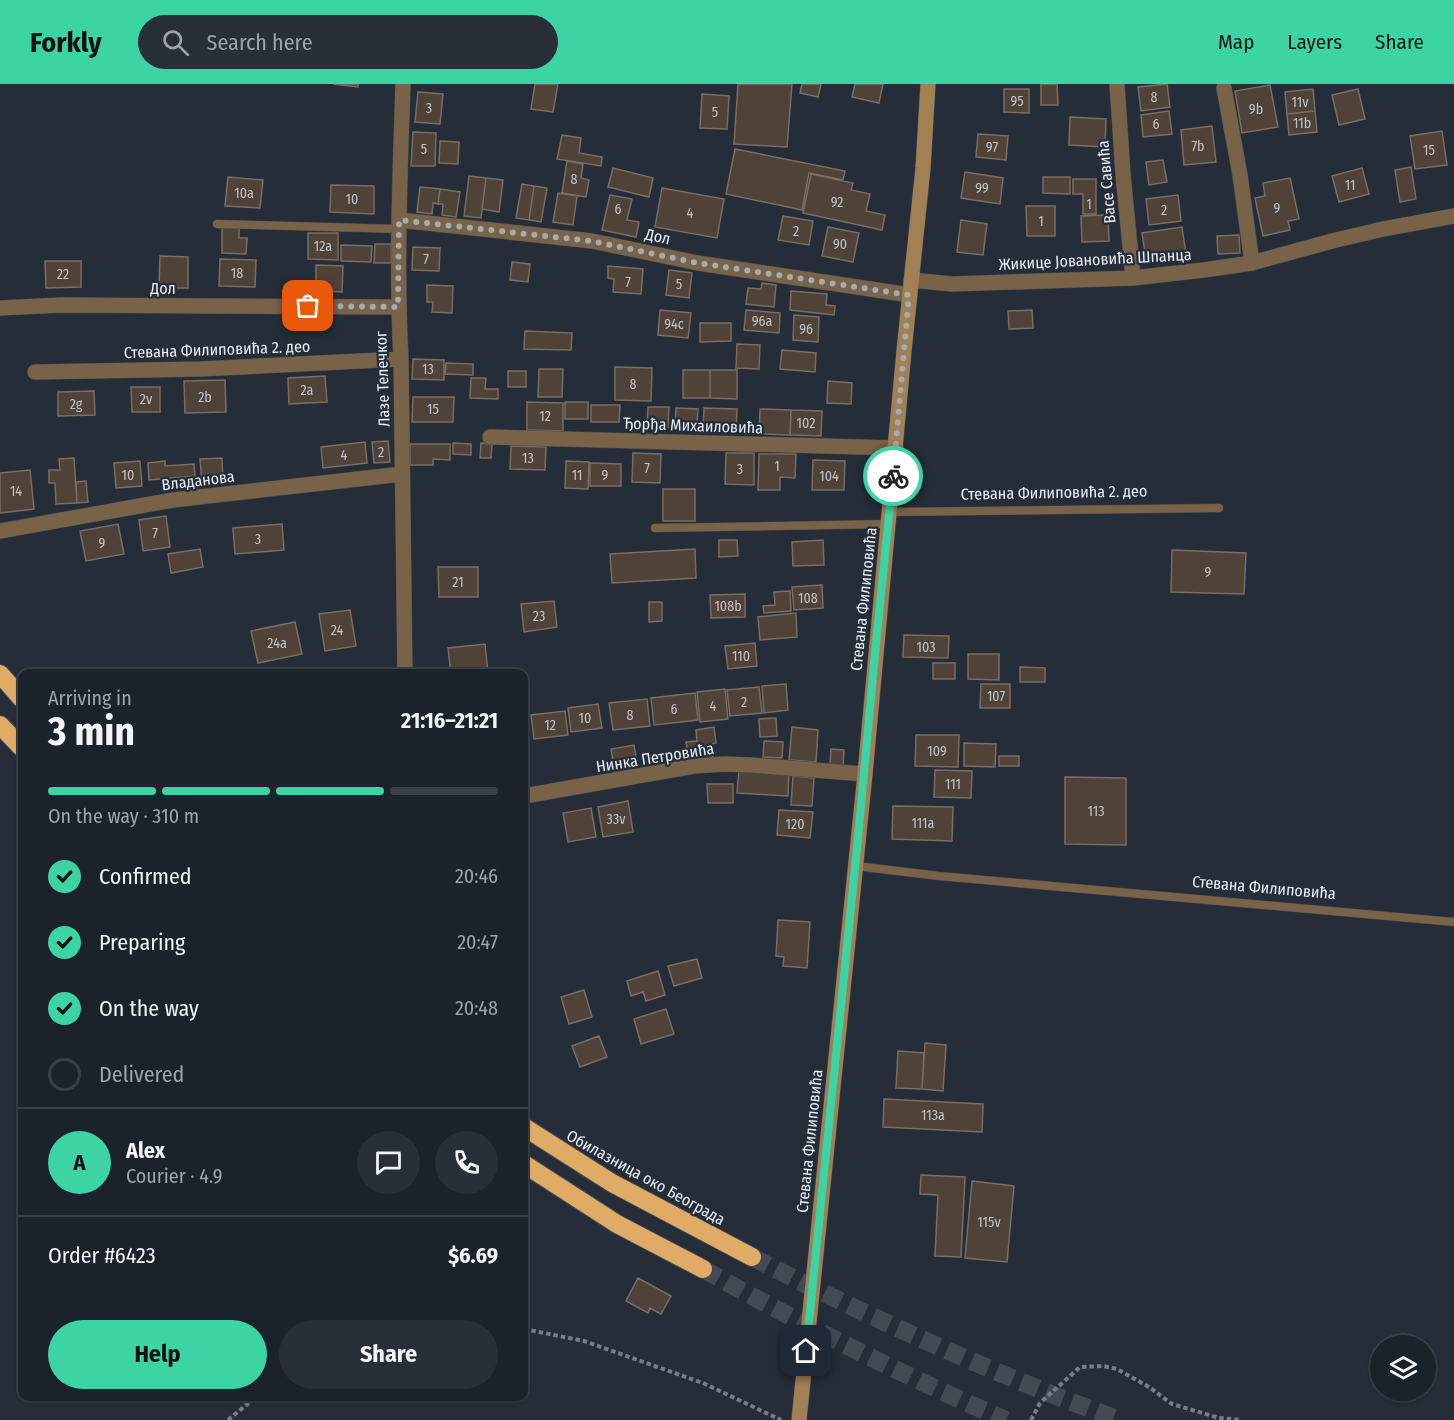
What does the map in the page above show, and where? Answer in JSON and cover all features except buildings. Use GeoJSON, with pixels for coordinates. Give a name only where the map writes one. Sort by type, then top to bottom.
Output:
{"type":"FeatureCollection","features":[{"type":"Feature","properties":{"kind":"highway"},"geometry":{"type":"LineString","coordinates":[[0,674],[18,694]]}},
{"type":"Feature","properties":{"kind":"highway"},"geometry":{"type":"LineString","coordinates":[[0,725],[18,744]]}},
{"type":"Feature","properties":{"kind":"highway","name":"Обилазница око Београда"},"geometry":{"type":"LineString","coordinates":[[528,1130],[612,1183],[752,1257]]}},
{"type":"Feature","properties":{"kind":"highway"},"geometry":{"type":"LineString","coordinates":[[528,1167],[617,1224],[703,1269]]}},
{"type":"Feature","properties":{"kind":"main road","name":"Стевана Филиповића"},"geometry":{"type":"LineString","coordinates":[[799,1420],[865,774],[923,168],[928,84]]}},
{"type":"Feature","properties":{"kind":"street","name":"Лазе Телечког"},"geometry":{"type":"LineString","coordinates":[[403,84],[398,307],[401,359],[405,669]]}},
{"type":"Feature","properties":{"kind":"street","name":"Васе Савића"},"geometry":{"type":"LineString","coordinates":[[1117,84],[1133,278]]}},
{"type":"Feature","properties":{"kind":"street"},"geometry":{"type":"LineString","coordinates":[[1224,88],[1240,175],[1252,264]]}},
{"type":"Feature","properties":{"kind":"street","name":"Жикице Јовановића Шпанца"},"geometry":{"type":"LineString","coordinates":[[910,288],[952,284],[1133,278],[1252,264],[1332,241],[1454,216]]}},
{"type":"Feature","properties":{"kind":"street","name":"Дол"},"geometry":{"type":"LineString","coordinates":[[399,225],[591,241],[698,263],[910,288]]}},
{"type":"Feature","properties":{"kind":"street","name":"Дол"},"geometry":{"type":"LineString","coordinates":[[0,308],[61,305],[398,307]]}},
{"type":"Feature","properties":{"kind":"street","name":"Стевана Филиповића 2. део"},"geometry":{"type":"LineString","coordinates":[[35,372],[201,369],[401,359]]}},
{"type":"Feature","properties":{"kind":"street","name":"Ђорђа Михаиловића"},"geometry":{"type":"LineString","coordinates":[[490,437],[896,448]]}},
{"type":"Feature","properties":{"kind":"street","name":"Владанова"},"geometry":{"type":"LineString","coordinates":[[0,531],[173,500],[402,474]]}},
{"type":"Feature","properties":{"kind":"street","name":"Нинка Петровића"},"geometry":{"type":"LineString","coordinates":[[528,795],[694,766],[725,764],[865,774]]}},
{"type":"Feature","properties":{"kind":"lane"},"geometry":{"type":"LineString","coordinates":[[217,224],[399,225]]}},
{"type":"Feature","properties":{"kind":"lane","name":"Стевана Филиповића 2. део"},"geometry":{"type":"LineString","coordinates":[[655,528],[1219,508]]}},
{"type":"Feature","properties":{"kind":"lane","name":"Стевана Филиповића"},"geometry":{"type":"LineString","coordinates":[[855,866],[939,876],[1454,922]]}},
{"type":"Feature","properties":{"kind":"path"},"geometry":{"type":"LineString","coordinates":[[528,1330],[584,1341],[703,1383],[781,1420]]}},
{"type":"Feature","properties":{"kind":"path"},"geometry":{"type":"LineString","coordinates":[[1031,1420],[1040,1403],[1080,1367],[1103,1366],[1117,1369],[1149,1387],[1172,1404],[1219,1418],[1241,1420]]}},
{"type":"Feature","properties":{"kind":"path"},"geometry":{"type":"LineString","coordinates":[[228,1420],[250,1401]]}},
{"type":"Feature","properties":{"kind":"tunnel"},"geometry":{"type":"LineString","coordinates":[[752,1257],[933,1344],[1026,1384],[1120,1420]]}},
{"type":"Feature","properties":{"kind":"tunnel"},"geometry":{"type":"LineString","coordinates":[[703,1269],[852,1348],[1006,1420]]}},
{"type":"Feature","properties":{"kind":"way so far"},"geometry":{"type":"LineString","coordinates":[[308,306],[398,307],[399,220],[591,241],[698,263],[909,295],[893,476]]}},
{"type":"Feature","properties":{"kind":"route"},"geometry":{"type":"LineString","coordinates":[[806,1351],[893,476]]}}]}
